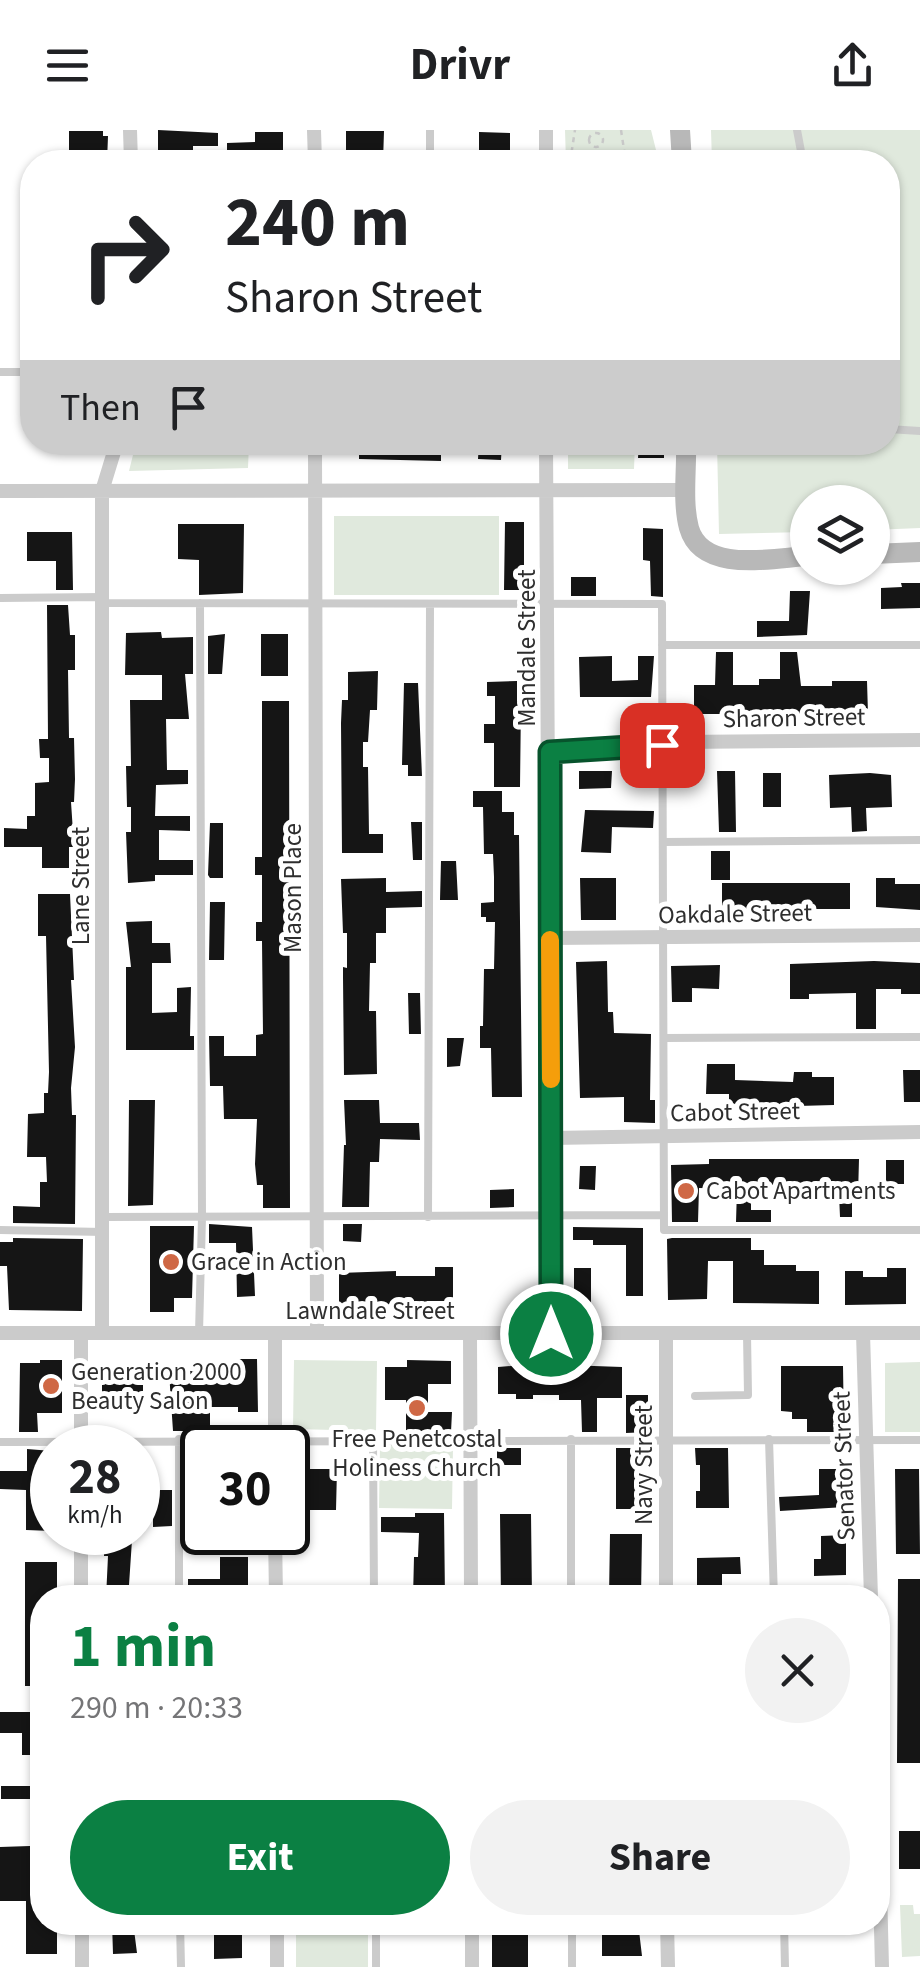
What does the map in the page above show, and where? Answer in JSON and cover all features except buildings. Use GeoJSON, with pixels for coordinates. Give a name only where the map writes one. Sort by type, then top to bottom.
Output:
{"type":"FeatureCollection","features":[{"type":"Feature","properties":{"kind":"street","name":"Lane Street"},"geometry":{"type":"LineString","coordinates":[[102,1332],[102,491],[113,455]]}},
{"type":"Feature","properties":{"kind":"street","name":"Mason Place"},"geometry":{"type":"LineString","coordinates":[[315,455],[317,1333]]}},
{"type":"Feature","properties":{"kind":"street","name":"Mandale Street"},"geometry":{"type":"LineString","coordinates":[[547,455],[551,1334]]}},
{"type":"Feature","properties":{"kind":"street"},"geometry":{"type":"LineString","coordinates":[[686,455],[688,526],[694,539],[726,560],[790,557]]}},
{"type":"Feature","properties":{"kind":"street"},"geometry":{"type":"LineString","coordinates":[[0,491],[687,490]]}},
{"type":"Feature","properties":{"kind":"street"},"geometry":{"type":"LineString","coordinates":[[890,553],[920,552]]}},
{"type":"Feature","properties":{"kind":"street","name":"Sharon Street"},"geometry":{"type":"LineString","coordinates":[[550,752],[662,745],[920,740]]}},
{"type":"Feature","properties":{"kind":"street","name":"Oakdale Street"},"geometry":{"type":"LineString","coordinates":[[550,938],[920,935]]}},
{"type":"Feature","properties":{"kind":"street","name":"Cabot Street"},"geometry":{"type":"LineString","coordinates":[[551,1138],[920,1132]]}},
{"type":"Feature","properties":{"kind":"street","name":"Lawndale Street"},"geometry":{"type":"LineString","coordinates":[[0,1333],[920,1333]]}},
{"type":"Feature","properties":{"kind":"street"},"geometry":{"type":"LineString","coordinates":[[81,1333],[81,1425]]}},
{"type":"Feature","properties":{"kind":"street"},"geometry":{"type":"LineString","coordinates":[[274,1333],[275,1425]]}},
{"type":"Feature","properties":{"kind":"street","name":"Navy Street"},"geometry":{"type":"LineString","coordinates":[[666,1333],[666,1585]]}},
{"type":"Feature","properties":{"kind":"street","name":"Senator Street"},"geometry":{"type":"LineString","coordinates":[[863,1333],[871,1585]]}},
{"type":"Feature","properties":{"kind":"street"},"geometry":{"type":"LineString","coordinates":[[470,1334],[471,1585]]}},
{"type":"Feature","properties":{"kind":"street"},"geometry":{"type":"LineString","coordinates":[[81,1555],[81,1585]]}},
{"type":"Feature","properties":{"kind":"street"},"geometry":{"type":"LineString","coordinates":[[275,1555],[276,1585]]}},
{"type":"Feature","properties":{"kind":"street"},"geometry":{"type":"LineString","coordinates":[[82,1935],[82,1967]]}},
{"type":"Feature","properties":{"kind":"street"},"geometry":{"type":"LineString","coordinates":[[277,1935],[277,1967]]}},
{"type":"Feature","properties":{"kind":"street"},"geometry":{"type":"LineString","coordinates":[[472,1935],[472,1967]]}},
{"type":"Feature","properties":{"kind":"street"},"geometry":{"type":"LineString","coordinates":[[668,1935],[668,1967]]}},
{"type":"Feature","properties":{"kind":"street"},"geometry":{"type":"LineString","coordinates":[[881,1935],[882,1967]]}},
{"type":"Feature","properties":{"kind":"lane"},"geometry":{"type":"LineString","coordinates":[[0,598],[200,603],[662,604],[664,1230],[920,1230]]}},
{"type":"Feature","properties":{"kind":"lane"},"geometry":{"type":"LineString","coordinates":[[199,1333],[200,603]]}},
{"type":"Feature","properties":{"kind":"lane"},"geometry":{"type":"LineString","coordinates":[[428,1218],[430,604]]}},
{"type":"Feature","properties":{"kind":"lane"},"geometry":{"type":"LineString","coordinates":[[662,645],[920,645]]}},
{"type":"Feature","properties":{"kind":"lane"},"geometry":{"type":"LineString","coordinates":[[663,842],[920,840]]}},
{"type":"Feature","properties":{"kind":"lane"},"geometry":{"type":"LineString","coordinates":[[664,1038],[920,1037]]}},
{"type":"Feature","properties":{"kind":"lane"},"geometry":{"type":"LineString","coordinates":[[0,1230],[202,1217],[664,1216]]}},
{"type":"Feature","properties":{"kind":"lane"},"geometry":{"type":"LineString","coordinates":[[695,1396],[748,1395],[748,1333]]}},
{"type":"Feature","properties":{"kind":"lane"},"geometry":{"type":"LineString","coordinates":[[571,1439],[571,1585]]}},
{"type":"Feature","properties":{"kind":"lane"},"geometry":{"type":"LineString","coordinates":[[769,1439],[774,1585]]}},
{"type":"Feature","properties":{"kind":"lane"},"geometry":{"type":"LineString","coordinates":[[160,1441],[179,1440],[179,1585]]}},
{"type":"Feature","properties":{"kind":"lane"},"geometry":{"type":"LineString","coordinates":[[373,1440],[374,1585]]}},
{"type":"Feature","properties":{"kind":"lane"},"geometry":{"type":"LineString","coordinates":[[310,1442],[920,1440]]}},
{"type":"Feature","properties":{"kind":"lane"},"geometry":{"type":"LineString","coordinates":[[0,1442],[30,1443]]}},
{"type":"Feature","properties":{"kind":"lane"},"geometry":{"type":"LineString","coordinates":[[180,1935],[180,1967]]}},
{"type":"Feature","properties":{"kind":"lane"},"geometry":{"type":"LineString","coordinates":[[376,1935],[376,1967]]}},
{"type":"Feature","properties":{"kind":"lane"},"geometry":{"type":"LineString","coordinates":[[572,1935],[572,1967]]}},
{"type":"Feature","properties":{"kind":"lane"},"geometry":{"type":"LineString","coordinates":[[784,1935],[785,1967]]}},
{"type":"Feature","properties":{"kind":"shaded area"},"geometry":{"type":"Polygon","coordinates":[[[565,130],[651,130],[656,150],[566,150],[565,130]]]}},
{"type":"Feature","properties":{"kind":"shaded area"},"geometry":{"type":"Polygon","coordinates":[[[711,130],[920,130],[920,528],[890,529],[890,485],[790,485],[790,532],[719,534],[717,455],[900,455],[900,150],[712,150],[711,130]]]}},
{"type":"Feature","properties":{"kind":"shaded area"},"geometry":{"type":"Polygon","coordinates":[[[133,455],[249,455],[248,468],[129,471],[133,455]]]}},
{"type":"Feature","properties":{"kind":"shaded area"},"geometry":{"type":"Polygon","coordinates":[[[568,455],[635,455],[634,469],[568,469],[568,455]]]}},
{"type":"Feature","properties":{"kind":"shaded area"},"geometry":{"type":"Polygon","coordinates":[[[334,516],[499,516],[499,595],[334,595],[334,516]]]}},
{"type":"Feature","properties":{"kind":"shaded area"},"geometry":{"type":"Polygon","coordinates":[[[294,1360],[377,1361],[376,1431],[310,1429],[310,1425],[293,1425],[294,1360]]]}},
{"type":"Feature","properties":{"kind":"shaded area"},"geometry":{"type":"Polygon","coordinates":[[[920,1362],[920,1432],[885,1432],[885,1363],[920,1362]]]}},
{"type":"Feature","properties":{"kind":"shaded area"},"geometry":{"type":"Polygon","coordinates":[[[380,1445],[453,1446],[452,1509],[379,1508],[380,1445]]]}},
{"type":"Feature","properties":{"kind":"shaded area"},"geometry":{"type":"Polygon","coordinates":[[[900,1905],[913,1905],[914,1914],[920,1914],[920,1956],[902,1957],[900,1905]]]}},
{"type":"Feature","properties":{"kind":"shaded area"},"geometry":{"type":"Polygon","coordinates":[[[296,1935],[368,1935],[368,1967],[296,1967],[296,1935]]]}},
{"type":"Feature","properties":{"kind":"slow traffic"},"geometry":{"type":"LineString","coordinates":[[550,940],[551,1079]]}},
{"type":"Feature","properties":{"kind":"place","name":"Cabot Apartments"},"geometry":{"type":"Point","coordinates":[686,1191]}},
{"type":"Feature","properties":{"kind":"place","name":"Grace in Action"},"geometry":{"type":"Point","coordinates":[171,1262]}},
{"type":"Feature","properties":{"kind":"place","name":"Generation 2000 Beauty Salon"},"geometry":{"type":"Point","coordinates":[51,1386]}},
{"type":"Feature","properties":{"kind":"place","name":"Free Penetcostal Holiness Church"},"geometry":{"type":"Point","coordinates":[417,1408]}},
{"type":"Feature","properties":{"kind":"route"},"geometry":{"type":"LineString","coordinates":[[551,1334],[550,752],[662,745]]}}]}
